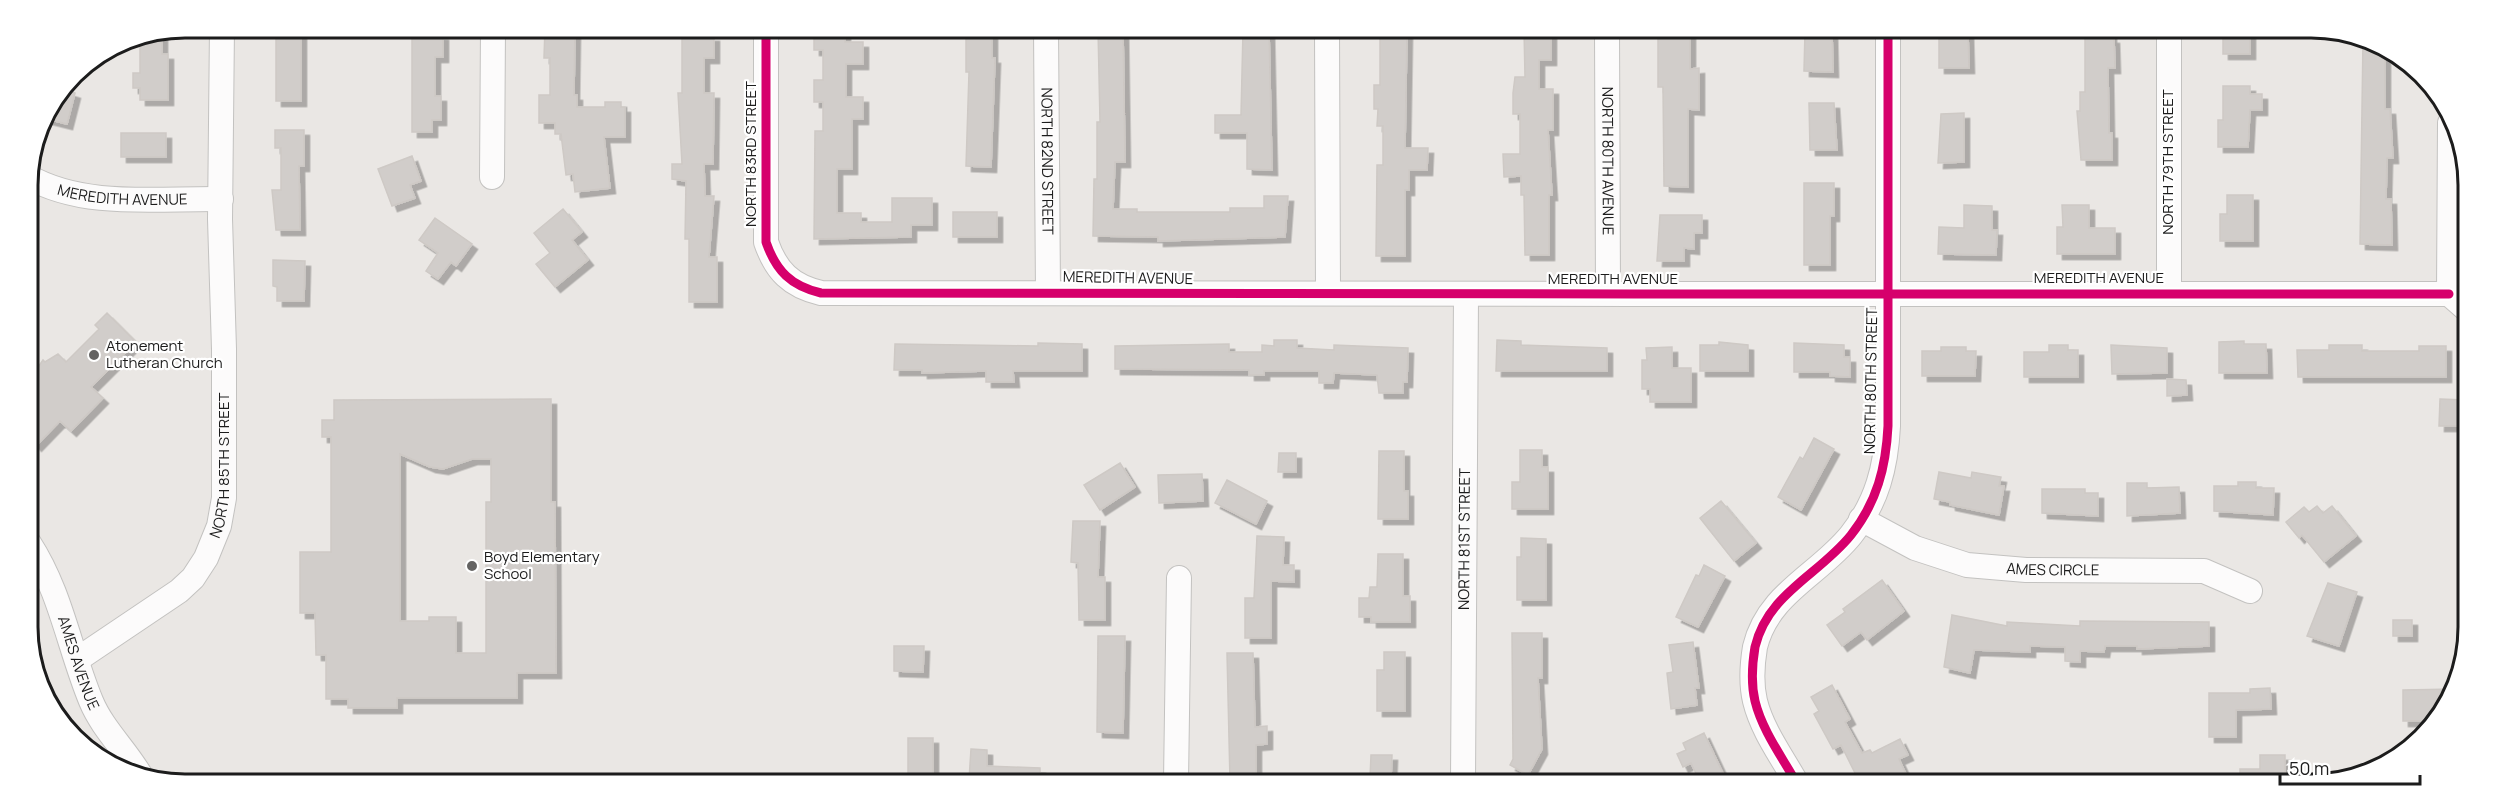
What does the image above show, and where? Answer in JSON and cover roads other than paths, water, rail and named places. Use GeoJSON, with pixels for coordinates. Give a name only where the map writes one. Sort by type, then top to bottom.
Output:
{"type":"FeatureCollection","features":[{"type":"Feature","properties":{"kind":"street","name":"NORTH 85TH STREET"},"geometry":{"type":"LineString","coordinates":[[78,659],[102,641],[131,626],[193,578],[206,558],[219,526],[224,486],[222,38]]}},
{"type":"Feature","properties":{"kind":"street"},"geometry":{"type":"LineString","coordinates":[[492,177],[493,38]]}},
{"type":"Feature","properties":{"kind":"street","name":"NORTH 83RD STREET"},"geometry":{"type":"LineString","coordinates":[[766,38],[765,233],[772,260],[782,274]]}},
{"type":"Feature","properties":{"kind":"street","name":"NORTH 82ND STREET"},"geometry":{"type":"LineString","coordinates":[[1046,38],[1048,292]]}},
{"type":"Feature","properties":{"kind":"street"},"geometry":{"type":"LineString","coordinates":[[1327,38],[1328,292]]}},
{"type":"Feature","properties":{"kind":"street","name":"NORTH 80TH AVENUE"},"geometry":{"type":"LineString","coordinates":[[1607,38],[1608,292]]}},
{"type":"Feature","properties":{"kind":"street","name":"NORTH 80TH STREET"},"geometry":{"type":"LineString","coordinates":[[1791,773],[1763,724],[1755,701],[1753,659],[1758,636],[1779,600],[1839,548],[1861,519],[1878,489],[1887,454],[1888,38]]}},
{"type":"Feature","properties":{"kind":"street","name":"NORTH 79TH STREET"},"geometry":{"type":"LineString","coordinates":[[2169,38],[2169,292]]}},
{"type":"Feature","properties":{"kind":"street"},"geometry":{"type":"LineString","coordinates":[[2451,136],[2457,301]]}},
{"type":"Feature","properties":{"kind":"street","name":"MEREDITH AVENUE"},"geometry":{"type":"LineString","coordinates":[[38,181],[51,187],[89,196],[221,199]]}},
{"type":"Feature","properties":{"kind":"street","name":"MEREDITH AVENUE"},"geometry":{"type":"LineString","coordinates":[[782,274],[805,289],[821,293],[1328,292],[1466,296],[1608,292],[2169,292],[2457,301]]}},
{"type":"Feature","properties":{"kind":"street","name":"NORTH 81ST STREET"},"geometry":{"type":"LineString","coordinates":[[1463,773],[1466,296]]}},
{"type":"Feature","properties":{"kind":"street","name":"AMES CIRCLE"},"geometry":{"type":"LineString","coordinates":[[1861,519],[1916,548],[1967,565],[2026,570],[2204,571],[2250,591]]}},
{"type":"Feature","properties":{"kind":"street","name":"AMES AVENUE"},"geometry":{"type":"LineString","coordinates":[[38,559],[52,584],[91,702],[110,736],[130,763]]}},
{"type":"Feature","properties":{"kind":"street"},"geometry":{"type":"LineString","coordinates":[[1176,774],[1179,578]]}},
{"type":"Feature","properties":{"kind":"place","name":"Atonement Lutheran Church"},"geometry":{"type":"Point","coordinates":[94,355]}},
{"type":"Feature","properties":{"kind":"place","name":"Boyd Elementary School"},"geometry":{"type":"Point","coordinates":[472,566]}}]}
